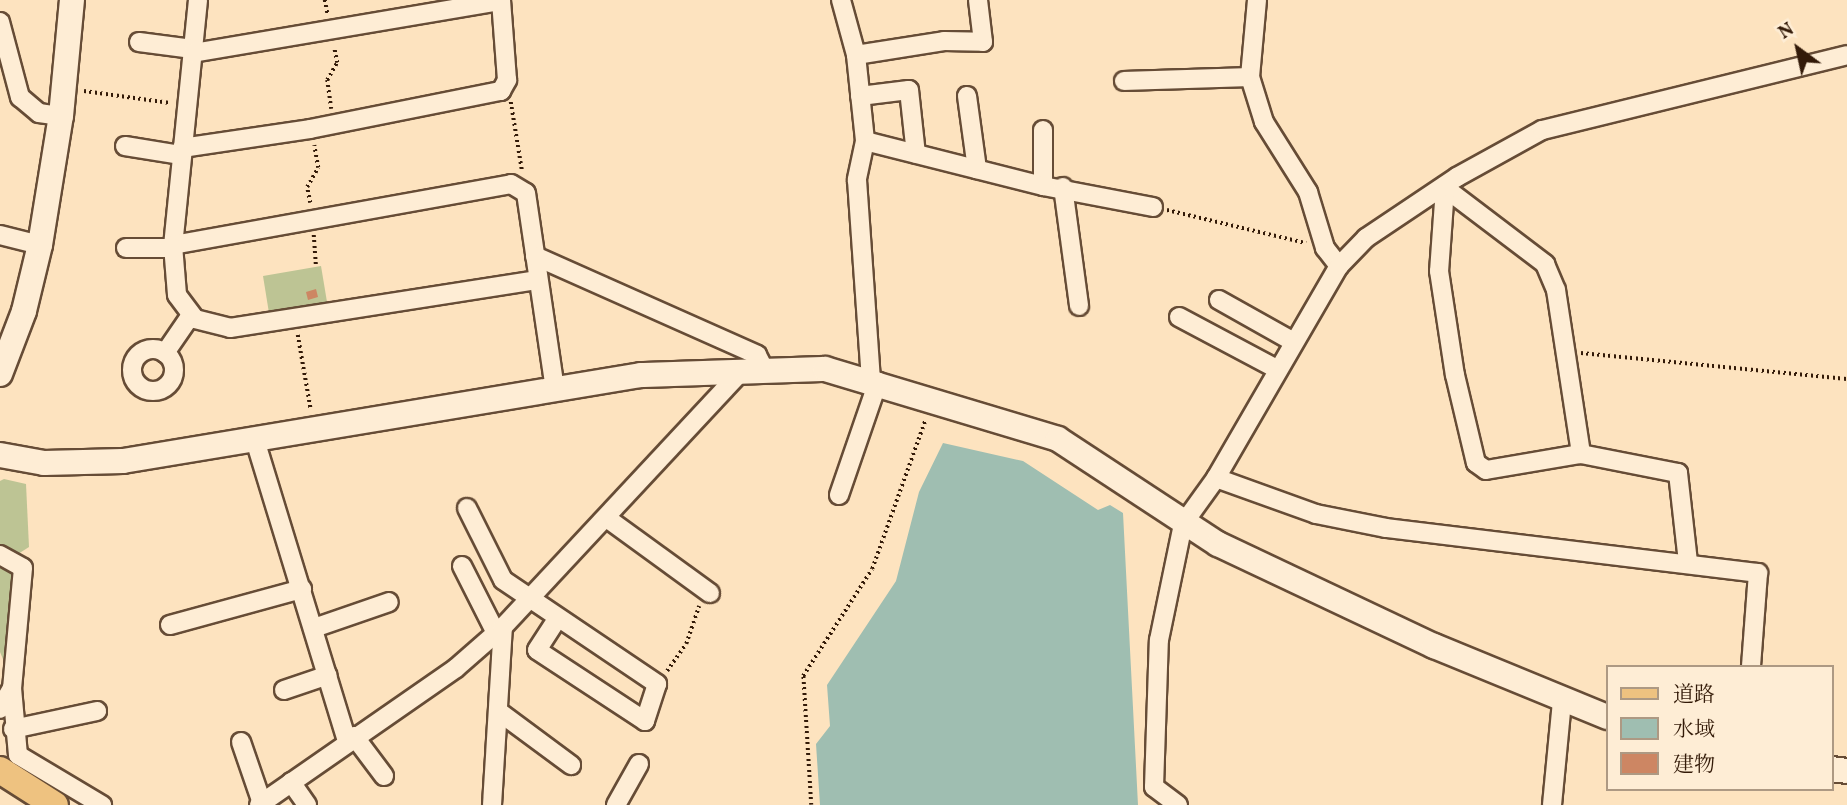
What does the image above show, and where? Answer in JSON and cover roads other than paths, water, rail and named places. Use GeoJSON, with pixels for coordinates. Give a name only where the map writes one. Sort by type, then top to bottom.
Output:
{"type":"FeatureCollection","features":[{"type":"Feature","properties":{"kind":"main road"},"geometry":{"type":"LineString","coordinates":[[0,770],[55,805]]}},
{"type":"Feature","properties":{"kind":"street"},"geometry":{"type":"LineString","coordinates":[[0,373],[24,311],[40,245],[65,89],[72,0]]}},
{"type":"Feature","properties":{"kind":"street"},"geometry":{"type":"LineString","coordinates":[[198,0],[190,106],[182,152],[174,247],[177,295],[191,315],[230,328],[536,280]]}},
{"type":"Feature","properties":{"kind":"street"},"geometry":{"type":"LineString","coordinates":[[125,146],[182,152],[501,91],[507,80],[501,0],[433,9],[396,21],[331,32],[193,51],[139,43]]}},
{"type":"Feature","properties":{"kind":"street"},"geometry":{"type":"LineString","coordinates":[[839,495],[875,381],[857,180],[865,141],[856,55],[841,0]]}},
{"type":"Feature","properties":{"kind":"street"},"geometry":{"type":"LineString","coordinates":[[856,55],[944,41],[982,42],[978,0]]}},
{"type":"Feature","properties":{"kind":"street"},"geometry":{"type":"LineString","coordinates":[[1257,0],[1250,77],[1264,122],[1308,192],[1325,248],[1339,266]]}},
{"type":"Feature","properties":{"kind":"street"},"geometry":{"type":"LineString","coordinates":[[0,22],[20,97],[39,113],[61,116]]}},
{"type":"Feature","properties":{"kind":"street"},"geometry":{"type":"LineString","coordinates":[[1178,805],[1154,787],[1158,640],[1183,524],[1216,478],[1292,341],[1339,266],[1366,238],[1445,187],[1542,130],[1847,55]]}},
{"type":"Feature","properties":{"kind":"street"},"geometry":{"type":"LineString","coordinates":[[1124,81],[1250,77]]}},
{"type":"Feature","properties":{"kind":"street"},"geometry":{"type":"LineString","coordinates":[[860,96],[909,90],[916,154]]}},
{"type":"Feature","properties":{"kind":"street"},"geometry":{"type":"LineString","coordinates":[[967,96],[977,169]]}},
{"type":"Feature","properties":{"kind":"street"},"geometry":{"type":"LineString","coordinates":[[1043,130],[1043,186]]}},
{"type":"Feature","properties":{"kind":"street"},"geometry":{"type":"LineString","coordinates":[[865,141],[1043,186],[1063,187],[1153,207]]}},
{"type":"Feature","properties":{"kind":"street"},"geometry":{"type":"LineString","coordinates":[[126,248],[174,247],[248,229],[314,223],[511,184],[526,193],[536,256],[536,280],[555,389]]}},
{"type":"Feature","properties":{"kind":"street"},"geometry":{"type":"LineString","coordinates":[[1063,187],[1079,306]]}},
{"type":"Feature","properties":{"kind":"street"},"geometry":{"type":"LineString","coordinates":[[1445,187],[1545,264],[1556,290],[1581,454]]}},
{"type":"Feature","properties":{"kind":"street"},"geometry":{"type":"LineString","coordinates":[[1445,187],[1439,271],[1455,375],[1476,463],[1486,470],[1581,454],[1678,473],[1688,562]]}},
{"type":"Feature","properties":{"kind":"street"},"geometry":{"type":"LineString","coordinates":[[0,235],[40,245]]}},
{"type":"Feature","properties":{"kind":"street"},"geometry":{"type":"LineString","coordinates":[[241,742],[261,804],[350,738],[456,667],[499,630],[753,372],[758,355],[536,256]]}},
{"type":"Feature","properties":{"kind":"street"},"geometry":{"type":"LineString","coordinates":[[1219,300],[1292,341]]}},
{"type":"Feature","properties":{"kind":"street"},"geometry":{"type":"LineString","coordinates":[[165,353],[191,315]]}},
{"type":"Feature","properties":{"kind":"street"},"geometry":{"type":"LineString","coordinates":[[1179,317],[1277,369]]}},
{"type":"Feature","properties":{"kind":"street"},"geometry":{"type":"LineString","coordinates":[[0,455],[44,463],[123,461],[641,375],[825,369],[875,381],[1058,439],[1183,524],[1307,587],[1562,701],[1605,716]]}},
{"type":"Feature","properties":{"kind":"street"},"geometry":{"type":"LineString","coordinates":[[255,440],[350,738],[384,776]]}},
{"type":"Feature","properties":{"kind":"street"},"geometry":{"type":"LineString","coordinates":[[1216,478],[1316,514],[1386,528],[1688,562],[1758,573],[1751,665]]}},
{"type":"Feature","properties":{"kind":"street"},"geometry":{"type":"LineString","coordinates":[[467,509],[503,580],[528,601],[657,684],[645,721],[537,650],[557,619]]}},
{"type":"Feature","properties":{"kind":"street"},"geometry":{"type":"LineString","coordinates":[[608,519],[707,591]]}},
{"type":"Feature","properties":{"kind":"street"},"geometry":{"type":"LineString","coordinates":[[0,555],[23,568],[12,688],[13,729],[18,755],[102,805]]}},
{"type":"Feature","properties":{"kind":"street"},"geometry":{"type":"LineString","coordinates":[[462,566],[499,630],[498,711],[492,805]]}},
{"type":"Feature","properties":{"kind":"street"},"geometry":{"type":"LineString","coordinates":[[170,625],[302,589]]}},
{"type":"Feature","properties":{"kind":"street"},"geometry":{"type":"LineString","coordinates":[[314,628],[388,602]]}},
{"type":"Feature","properties":{"kind":"street"},"geometry":{"type":"LineString","coordinates":[[284,690],[328,675]]}},
{"type":"Feature","properties":{"kind":"street"},"geometry":{"type":"LineString","coordinates":[[0,709],[12,688]]}},
{"type":"Feature","properties":{"kind":"street"},"geometry":{"type":"LineString","coordinates":[[1552,805],[1562,701]]}},
{"type":"Feature","properties":{"kind":"street"},"geometry":{"type":"LineString","coordinates":[[13,729],[97,711]]}},
{"type":"Feature","properties":{"kind":"street"},"geometry":{"type":"LineString","coordinates":[[498,711],[571,765]]}},
{"type":"Feature","properties":{"kind":"street"},"geometry":{"type":"LineString","coordinates":[[616,805],[639,764]]}},
{"type":"Feature","properties":{"kind":"street"},"geometry":{"type":"LineString","coordinates":[[292,782],[307,805]]}},
{"type":"Feature","properties":{"kind":"water"},"geometry":{"type":"Polygon","coordinates":[[[943,443],[1023,461],[1098,510],[1110,505],[1123,513],[1138,805],[820,805],[816,744],[830,726],[827,685],[896,581],[919,492],[943,443]]]}}]}
